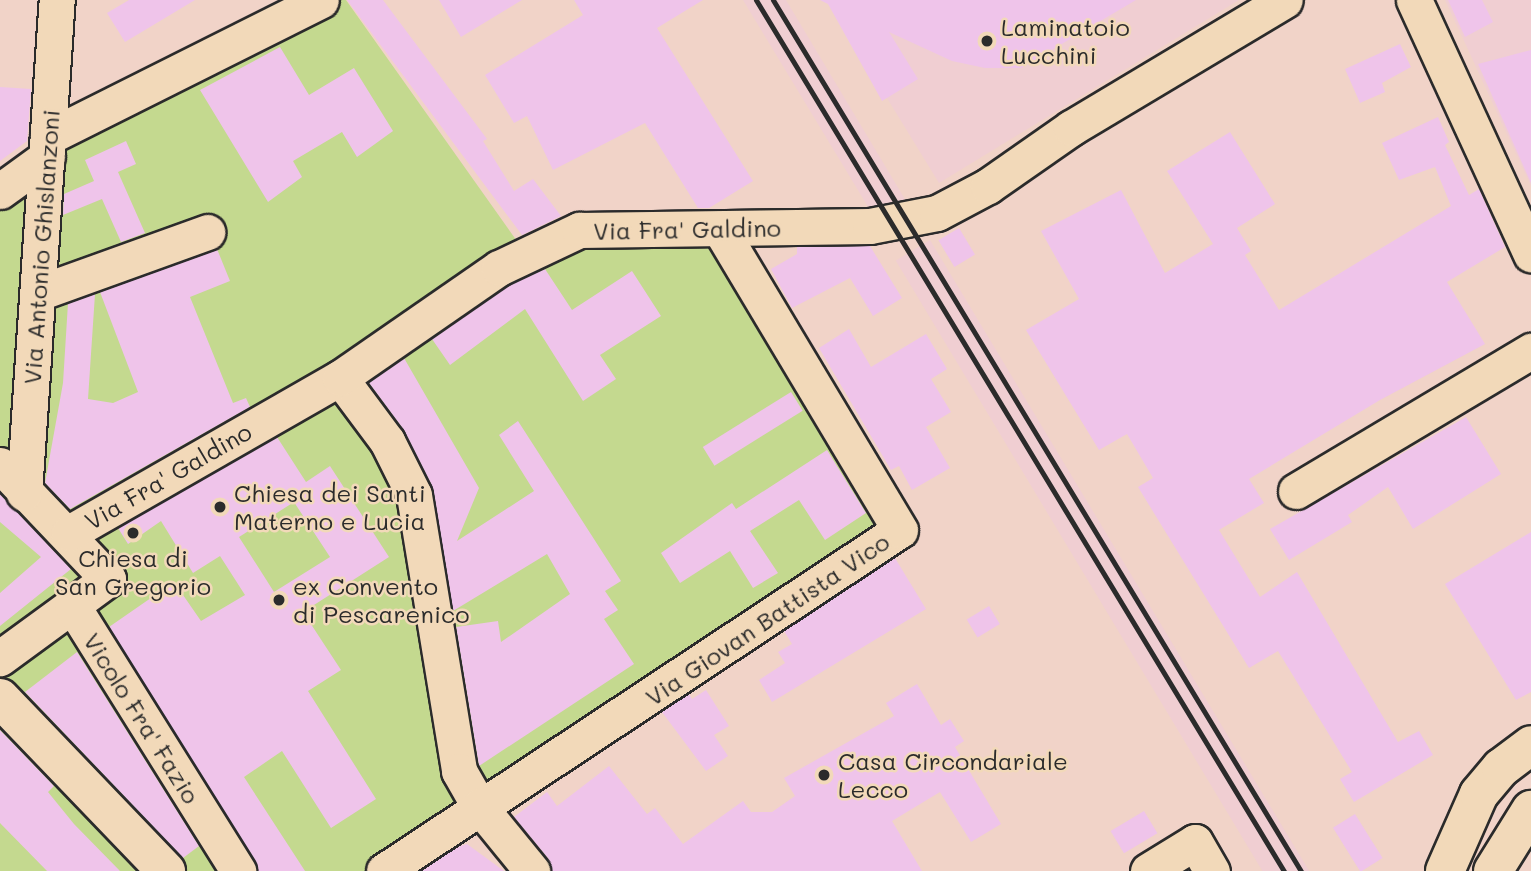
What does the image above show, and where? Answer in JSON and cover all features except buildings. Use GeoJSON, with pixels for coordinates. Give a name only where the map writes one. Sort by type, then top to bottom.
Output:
{"type":"FeatureCollection","features":[{"type":"Feature","properties":{"kind":"main road"},"geometry":{"type":"LineString","coordinates":[[0,698],[166,871]]}},
{"type":"Feature","properties":{"kind":"main road"},"geometry":{"type":"LineString","coordinates":[[1445,871],[1479,794],[1501,768],[1531,745]]}},
{"type":"Feature","properties":{"kind":"main road"},"geometry":{"type":"LineString","coordinates":[[1493,871],[1531,810]]}},
{"type":"Feature","properties":{"kind":"street","name":"Via Antonio Ghislanzoni"},"geometry":{"type":"LineString","coordinates":[[24,493],[57,0]]}},
{"type":"Feature","properties":{"kind":"street"},"geometry":{"type":"LineString","coordinates":[[0,191],[47,147],[321,0]]}},
{"type":"Feature","properties":{"kind":"street","name":"Via Fra' Galdino"},"geometry":{"type":"LineString","coordinates":[[69,533],[340,378],[499,268],[579,230],[891,225],[937,213],[988,186],[1071,128],[1285,0]]}},
{"type":"Feature","properties":{"kind":"street"},"geometry":{"type":"LineString","coordinates":[[1414,0],[1528,247]]}},
{"type":"Feature","properties":{"kind":"street","name":"Via Giovan Battista Vico"},"geometry":{"type":"LineString","coordinates":[[479,806],[900,530],[720,229]]}},
{"type":"Feature","properties":{"kind":"street"},"geometry":{"type":"LineString","coordinates":[[37,293],[207,232]]}},
{"type":"Feature","properties":{"kind":"street"},"geometry":{"type":"LineString","coordinates":[[1296,491],[1531,351]]}},
{"type":"Feature","properties":{"kind":"street"},"geometry":{"type":"LineString","coordinates":[[340,378],[387,441],[414,495],[459,771],[479,806],[531,871]]}},
{"type":"Feature","properties":{"kind":"street"},"geometry":{"type":"LineString","coordinates":[[0,465],[24,493],[69,533],[108,579],[0,658]]}},
{"type":"Feature","properties":{"kind":"street","name":"Vicolo Fra' Fazio"},"geometry":{"type":"LineString","coordinates":[[72,605],[221,857]]}},
{"type":"Feature","properties":{"kind":"street"},"geometry":{"type":"LineString","coordinates":[[384,871],[479,806]]}},
{"type":"Feature","properties":{"kind":"street"},"geometry":{"type":"LineString","coordinates":[[1148,871],[1203,857]]}},
{"type":"Feature","properties":{"kind":"shaded area"},"geometry":{"type":"Polygon","coordinates":[[[743,0],[786,0],[909,206],[870,210],[743,0]]]}},
{"type":"Feature","properties":{"kind":"shaded area"},"geometry":{"type":"Polygon","coordinates":[[[827,0],[1239,0],[939,183],[827,0]]]}},
{"type":"Feature","properties":{"kind":"shaded area"},"geometry":{"type":"Polygon","coordinates":[[[1445,0],[1531,0],[1531,186],[1459,30],[1445,0]]]}},
{"type":"Feature","properties":{"kind":"shaded area"},"geometry":{"type":"Polygon","coordinates":[[[930,240],[1309,871],[1262,871],[896,261],[930,240]]]}},
{"type":"Feature","properties":{"kind":"green space"},"geometry":{"type":"Polygon","coordinates":[[[311,0],[346,0],[524,251],[719,217],[913,524],[401,871],[0,871],[0,197],[82,125],[311,0]]]}},
{"type":"Feature","properties":{"kind":"railway"},"geometry":{"type":"LineString","coordinates":[[756,0],[1284,871]]}},
{"type":"Feature","properties":{"kind":"railway"},"geometry":{"type":"LineString","coordinates":[[773,0],[1301,871]]}},
{"type":"Feature","properties":{"kind":"place","name":"Laminatoio Lucchini"},"geometry":{"type":"Point","coordinates":[987,41]}},
{"type":"Feature","properties":{"kind":"place","name":"Chiesa dei Santi Materno e Lucia"},"geometry":{"type":"Point","coordinates":[220,507]}},
{"type":"Feature","properties":{"kind":"place","name":"Chiesa di San Gregorio"},"geometry":{"type":"Point","coordinates":[133,533]}},
{"type":"Feature","properties":{"kind":"place","name":"ex Convento di Pescarenico"},"geometry":{"type":"Point","coordinates":[279,600]}},
{"type":"Feature","properties":{"kind":"place","name":"Casa Circondariale Lecco"},"geometry":{"type":"Point","coordinates":[824,775]}}]}
